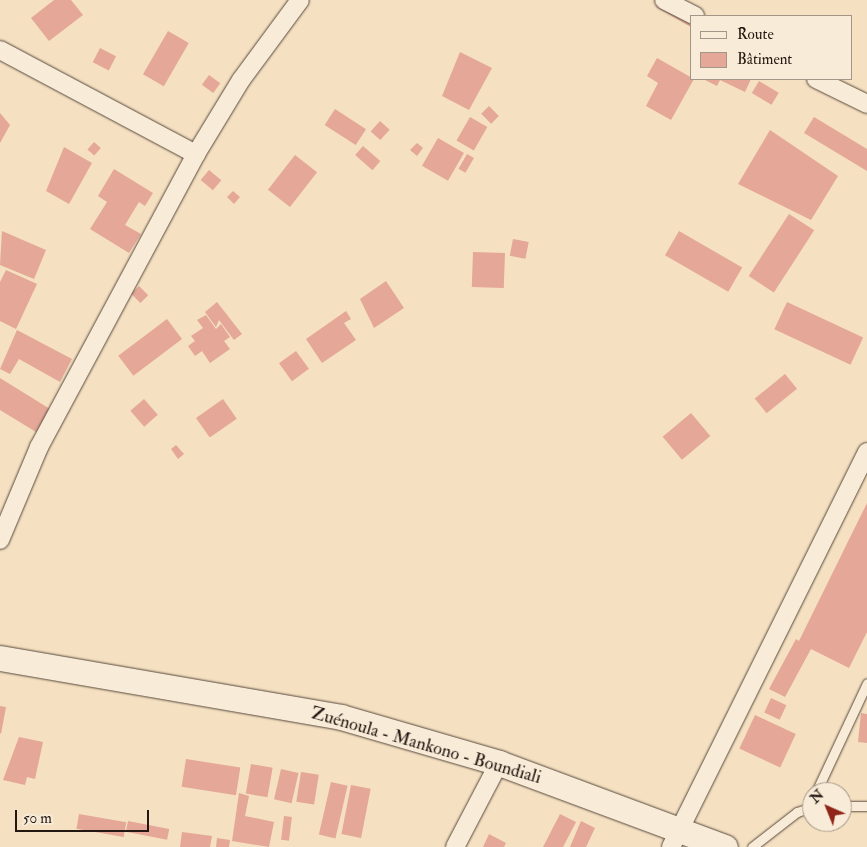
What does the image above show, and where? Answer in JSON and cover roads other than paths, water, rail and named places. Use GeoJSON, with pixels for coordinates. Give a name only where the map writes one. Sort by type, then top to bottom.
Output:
{"type":"FeatureCollection","features":[{"type":"Feature","properties":{"kind":"main road","name":"Zuénoula - Mankono - Boundiali"},"geometry":{"type":"LineString","coordinates":[[0,658],[341,717],[499,764],[675,839],[726,847]]}},
{"type":"Feature","properties":{"kind":"street"},"geometry":{"type":"LineString","coordinates":[[0,540],[39,447],[196,154],[241,80],[300,0]]}},
{"type":"Feature","properties":{"kind":"street"},"geometry":{"type":"LineString","coordinates":[[664,0],[693,15]]}},
{"type":"Feature","properties":{"kind":"street"},"geometry":{"type":"LineString","coordinates":[[0,50],[196,154]]}},
{"type":"Feature","properties":{"kind":"street"},"geometry":{"type":"LineString","coordinates":[[818,80],[867,104]]}},
{"type":"Feature","properties":{"kind":"street"},"geometry":{"type":"LineString","coordinates":[[675,839],[867,452]]}},
{"type":"Feature","properties":{"kind":"street"},"geometry":{"type":"LineString","coordinates":[[455,847],[499,764]]}},
{"type":"Feature","properties":{"kind":"lane"},"geometry":{"type":"LineString","coordinates":[[821,782],[867,683]]}},
{"type":"Feature","properties":{"kind":"lane"},"geometry":{"type":"LineString","coordinates":[[852,806],[867,806]]}},
{"type":"Feature","properties":{"kind":"lane"},"geometry":{"type":"LineString","coordinates":[[752,847],[802,811]]}}]}
